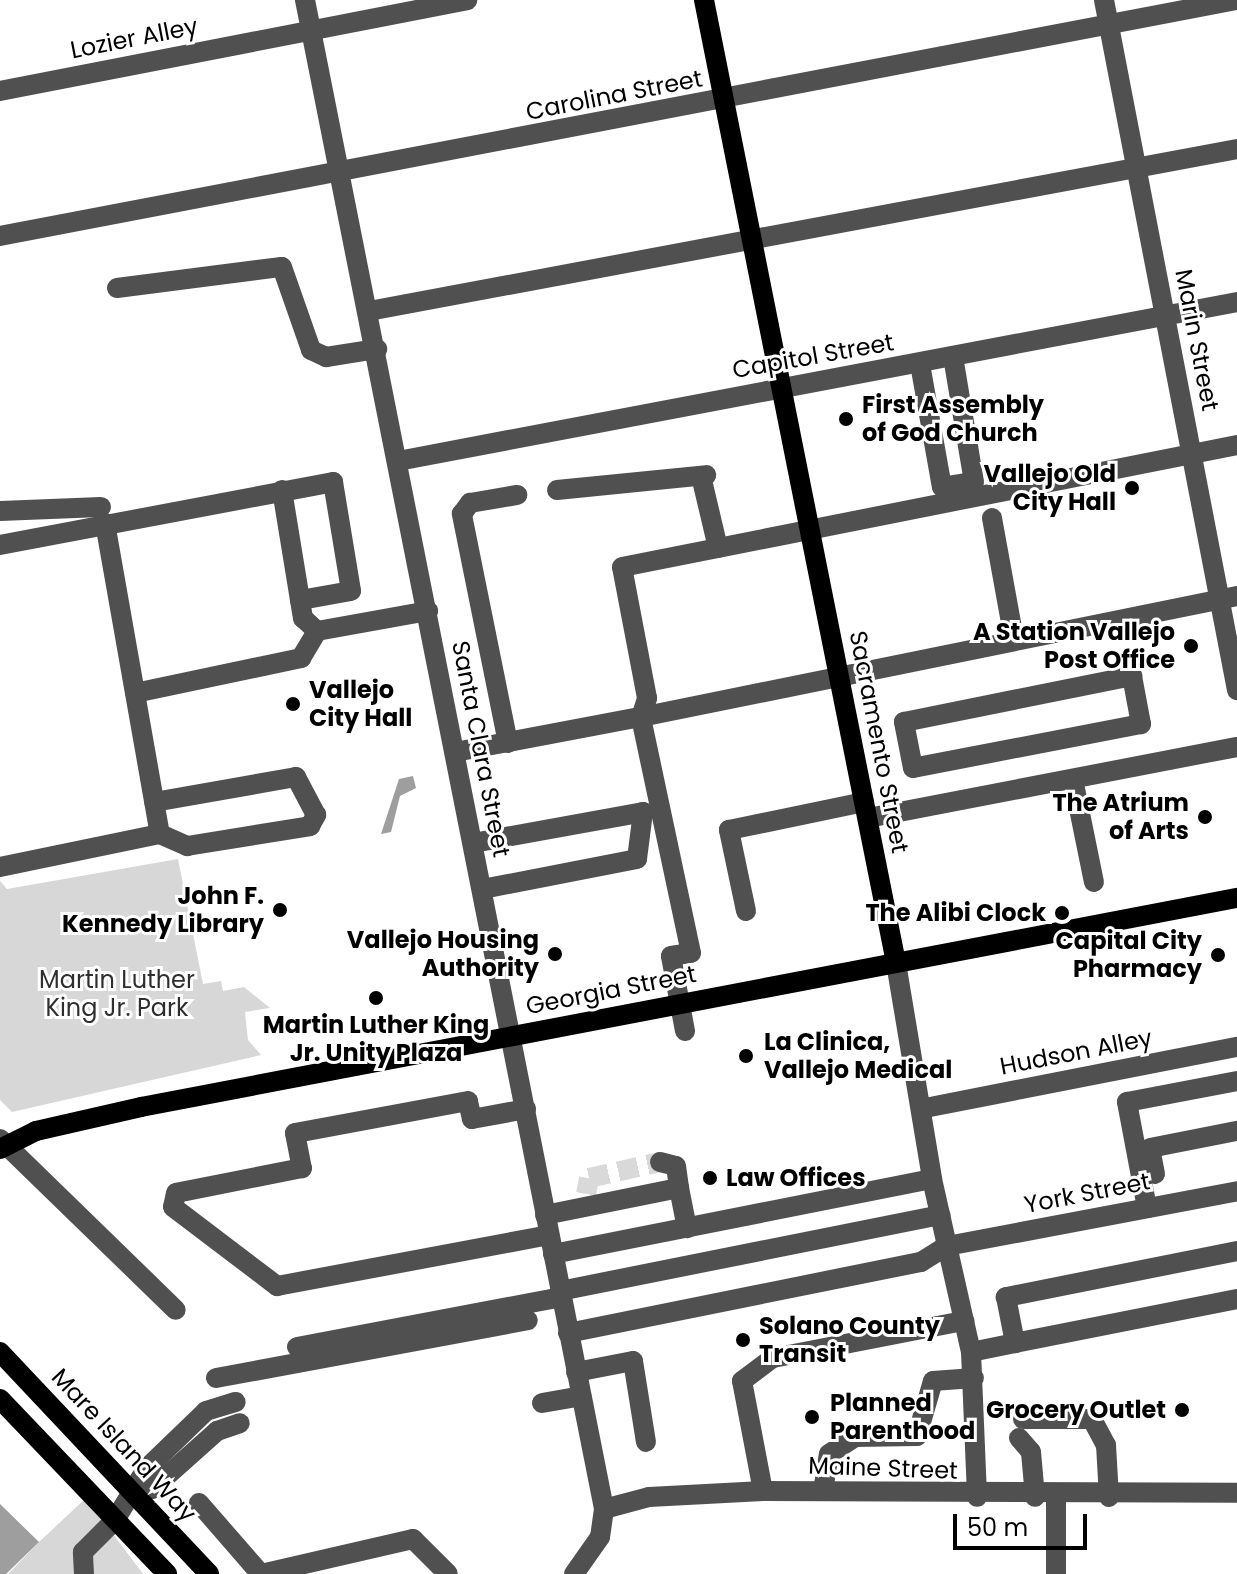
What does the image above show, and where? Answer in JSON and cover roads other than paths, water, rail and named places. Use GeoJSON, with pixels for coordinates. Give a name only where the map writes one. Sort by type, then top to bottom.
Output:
{"type":"FeatureCollection","features":[{"type":"Feature","properties":{"kind":"main road","name":"Sacramento Street"},"geometry":{"type":"LineString","coordinates":[[704,0],[726,100],[806,529],[896,963]]}},
{"type":"Feature","properties":{"kind":"main road","name":"Georgia Street"},"geometry":{"type":"LineString","coordinates":[[2,1144],[141,1107],[1237,898]]}},
{"type":"Feature","properties":{"kind":"main road","name":"Mare Island Way"},"geometry":{"type":"LineString","coordinates":[[0,1352],[209,1574]]}},
{"type":"Feature","properties":{"kind":"main road"},"geometry":{"type":"LineString","coordinates":[[0,1399],[167,1574]]}},
{"type":"Feature","properties":{"kind":"street","name":"Santa Clara Street"},"geometry":{"type":"LineString","coordinates":[[305,0],[343,173],[604,1509]]}},
{"type":"Feature","properties":{"kind":"street","name":"Lozier Alley"},"geometry":{"type":"LineString","coordinates":[[0,91],[467,0]]}},
{"type":"Feature","properties":{"kind":"street","name":"Marin Street"},"geometry":{"type":"LineString","coordinates":[[1104,0],[1192,453],[1228,598],[1237,690]]}},
{"type":"Feature","properties":{"kind":"street","name":"Carolina Street"},"geometry":{"type":"LineString","coordinates":[[0,236],[726,100],[1236,0]]}},
{"type":"Feature","properties":{"kind":"street"},"geometry":{"type":"LineString","coordinates":[[369,311],[1237,149]]}},
{"type":"Feature","properties":{"kind":"street"},"geometry":{"type":"LineString","coordinates":[[117,288],[282,267],[311,350],[326,357],[377,349]]}},
{"type":"Feature","properties":{"kind":"street","name":"Capitol Street"},"geometry":{"type":"LineString","coordinates":[[398,461],[1237,302]]}},
{"type":"Feature","properties":{"kind":"street"},"geometry":{"type":"LineString","coordinates":[[920,364],[942,487],[974,482],[953,357]]}},
{"type":"Feature","properties":{"kind":"street"},"geometry":{"type":"LineString","coordinates":[[685,1031],[671,956],[691,953],[641,717],[647,698],[622,567],[1237,445]]}},
{"type":"Feature","properties":{"kind":"street"},"geometry":{"type":"LineString","coordinates":[[557,490],[703,476],[718,548]]}},
{"type":"Feature","properties":{"kind":"street"},"geometry":{"type":"LineString","coordinates":[[0,545],[103,515],[333,482],[351,591],[307,616]]}},
{"type":"Feature","properties":{"kind":"street"},"geometry":{"type":"LineString","coordinates":[[135,693],[301,658],[307,616],[282,490]]}},
{"type":"Feature","properties":{"kind":"street"},"geometry":{"type":"LineString","coordinates":[[508,743],[462,514],[470,503],[517,495]]}},
{"type":"Feature","properties":{"kind":"street"},"geometry":{"type":"LineString","coordinates":[[0,511],[103,515]]}},
{"type":"Feature","properties":{"kind":"street"},"geometry":{"type":"LineString","coordinates":[[103,515],[160,834]]}},
{"type":"Feature","properties":{"kind":"street"},"geometry":{"type":"LineString","coordinates":[[992,518],[1014,639]]}},
{"type":"Feature","properties":{"kind":"street"},"geometry":{"type":"LineString","coordinates":[[455,752],[641,717],[838,673],[1228,598]]}},
{"type":"Feature","properties":{"kind":"street"},"geometry":{"type":"LineString","coordinates":[[307,616],[428,611]]}},
{"type":"Feature","properties":{"kind":"street"},"geometry":{"type":"LineString","coordinates":[[1132,676],[1141,724],[913,768],[904,722],[1000,701],[1132,676]]}},
{"type":"Feature","properties":{"kind":"street"},"geometry":{"type":"LineString","coordinates":[[746,911],[729,830],[1073,779],[1237,747]]}},
{"type":"Feature","properties":{"kind":"street"},"geometry":{"type":"LineString","coordinates":[[0,867],[160,834],[187,846],[310,826],[315,801],[296,777],[154,802]]}},
{"type":"Feature","properties":{"kind":"street"},"geometry":{"type":"LineString","coordinates":[[1073,779],[1094,882]]}},
{"type":"Feature","properties":{"kind":"street"},"geometry":{"type":"LineString","coordinates":[[473,843],[643,812],[637,859],[482,889]]}},
{"type":"Feature","properties":{"kind":"street","name":"Sacramento Street"},"geometry":{"type":"LineString","coordinates":[[896,963],[925,1108],[932,1179],[971,1352],[977,1497]]}},
{"type":"Feature","properties":{"kind":"street","name":"Hudson Alley"},"geometry":{"type":"LineString","coordinates":[[925,1108],[1237,1047]]}},
{"type":"Feature","properties":{"kind":"street"},"geometry":{"type":"LineString","coordinates":[[1154,1207],[1127,1102],[1237,1081]]}},
{"type":"Feature","properties":{"kind":"street"},"geometry":{"type":"LineString","coordinates":[[526,1109],[472,1119],[468,1101],[295,1133],[302,1168],[176,1193],[173,1207],[277,1286],[549,1235],[687,1228],[932,1179]]}},
{"type":"Feature","properties":{"kind":"street"},"geometry":{"type":"LineString","coordinates":[[1154,1207],[1150,1148],[1237,1131]]}},
{"type":"Feature","properties":{"kind":"street"},"geometry":{"type":"LineString","coordinates":[[2,1144],[176,1310]]}},
{"type":"Feature","properties":{"kind":"street"},"geometry":{"type":"LineString","coordinates":[[660,1162],[676,1166],[687,1228]]}},
{"type":"Feature","properties":{"kind":"street"},"geometry":{"type":"LineString","coordinates":[[549,1235],[588,1200],[679,1188]]}},
{"type":"Feature","properties":{"kind":"street","name":"York Street"},"geometry":{"type":"LineString","coordinates":[[568,1333],[921,1262],[947,1246],[1237,1191]]}},
{"type":"Feature","properties":{"kind":"street"},"geometry":{"type":"LineString","coordinates":[[297,1347],[940,1215]]}},
{"type":"Feature","properties":{"kind":"street"},"geometry":{"type":"LineString","coordinates":[[1015,1343],[1006,1297],[1237,1251]]}},
{"type":"Feature","properties":{"kind":"street"},"geometry":{"type":"LineString","coordinates":[[971,1352],[1237,1299]]}},
{"type":"Feature","properties":{"kind":"street"},"geometry":{"type":"LineString","coordinates":[[216,1378],[528,1320]]}},
{"type":"Feature","properties":{"kind":"street"},"geometry":{"type":"LineString","coordinates":[[763,1491],[742,1381],[773,1358],[964,1321]]}},
{"type":"Feature","properties":{"kind":"street"},"geometry":{"type":"LineString","coordinates":[[576,1372],[633,1361],[646,1442]]}},
{"type":"Feature","properties":{"kind":"street"},"geometry":{"type":"LineString","coordinates":[[823,1491],[825,1459],[850,1438],[913,1437],[923,1430],[933,1381],[974,1378]]}},
{"type":"Feature","properties":{"kind":"street"},"geometry":{"type":"LineString","coordinates":[[542,1403],[581,1396]]}},
{"type":"Feature","properties":{"kind":"street"},"geometry":{"type":"LineString","coordinates":[[84,1574],[83,1552],[115,1520],[146,1469],[206,1411],[236,1402]]}},
{"type":"Feature","properties":{"kind":"street"},"geometry":{"type":"LineString","coordinates":[[1056,1574],[1046,1497],[1021,1428],[1092,1419],[1106,1445],[1109,1497]]}},
{"type":"Feature","properties":{"kind":"street"},"geometry":{"type":"LineString","coordinates":[[133,1495],[152,1489],[210,1435],[240,1423]]}},
{"type":"Feature","properties":{"kind":"street","name":"Maine Street"},"geometry":{"type":"LineString","coordinates":[[604,1509],[649,1497],[763,1491],[977,1497],[1237,1493]]}},
{"type":"Feature","properties":{"kind":"street"},"geometry":{"type":"LineString","coordinates":[[199,1503],[260,1573],[413,1539],[448,1574]]}},
{"type":"Feature","properties":{"kind":"street"},"geometry":{"type":"LineString","coordinates":[[574,1574],[600,1537],[604,1509]]}},
{"type":"Feature","properties":{"kind":"tunnel"},"geometry":{"type":"LineString","coordinates":[[586,1194],[589,1178],[660,1162]]}},
{"type":"Feature","properties":{"kind":"place","name":"First Assembly of God Church"},"geometry":{"type":"Point","coordinates":[846,419]}},
{"type":"Feature","properties":{"kind":"place","name":"Vallejo Old City Hall"},"geometry":{"type":"Point","coordinates":[1132,488]}},
{"type":"Feature","properties":{"kind":"place","name":"A Station Vallejo Post Office"},"geometry":{"type":"Point","coordinates":[1191,646]}},
{"type":"Feature","properties":{"kind":"place","name":"Vallejo City Hall"},"geometry":{"type":"Point","coordinates":[293,704]}},
{"type":"Feature","properties":{"kind":"place","name":"The Atrium of Arts"},"geometry":{"type":"Point","coordinates":[1205,817]}},
{"type":"Feature","properties":{"kind":"place","name":"John F. Kennedy Library"},"geometry":{"type":"Point","coordinates":[280,910]}},
{"type":"Feature","properties":{"kind":"place","name":"The Alibi Clock"},"geometry":{"type":"Point","coordinates":[1062,913]}},
{"type":"Feature","properties":{"kind":"place","name":"Vallejo Housing Authority"},"geometry":{"type":"Point","coordinates":[555,954]}},
{"type":"Feature","properties":{"kind":"place","name":"Capital City Pharmacy"},"geometry":{"type":"Point","coordinates":[1218,955]}},
{"type":"Feature","properties":{"kind":"place","name":"Martin Luther King Jr. Unity Plaza"},"geometry":{"type":"Point","coordinates":[376,998]}},
{"type":"Feature","properties":{"kind":"place","name":"La Clinica, Vallejo Medical"},"geometry":{"type":"Point","coordinates":[746,1056]}},
{"type":"Feature","properties":{"kind":"place","name":"Law Offices"},"geometry":{"type":"Point","coordinates":[710,1178]}},
{"type":"Feature","properties":{"kind":"place","name":"Solano County Transit"},"geometry":{"type":"Point","coordinates":[743,1340]}},
{"type":"Feature","properties":{"kind":"place","name":"Grocery Outlet"},"geometry":{"type":"Point","coordinates":[1182,1410]}},
{"type":"Feature","properties":{"kind":"place","name":"Planned Parenthood"},"geometry":{"type":"Point","coordinates":[812,1417]}},
{"type":"Feature","properties":{"kind":"park label","name":"Martin Luther King Jr. Park"},"geometry":{"type":"Point","coordinates":[117,994]}}]}
